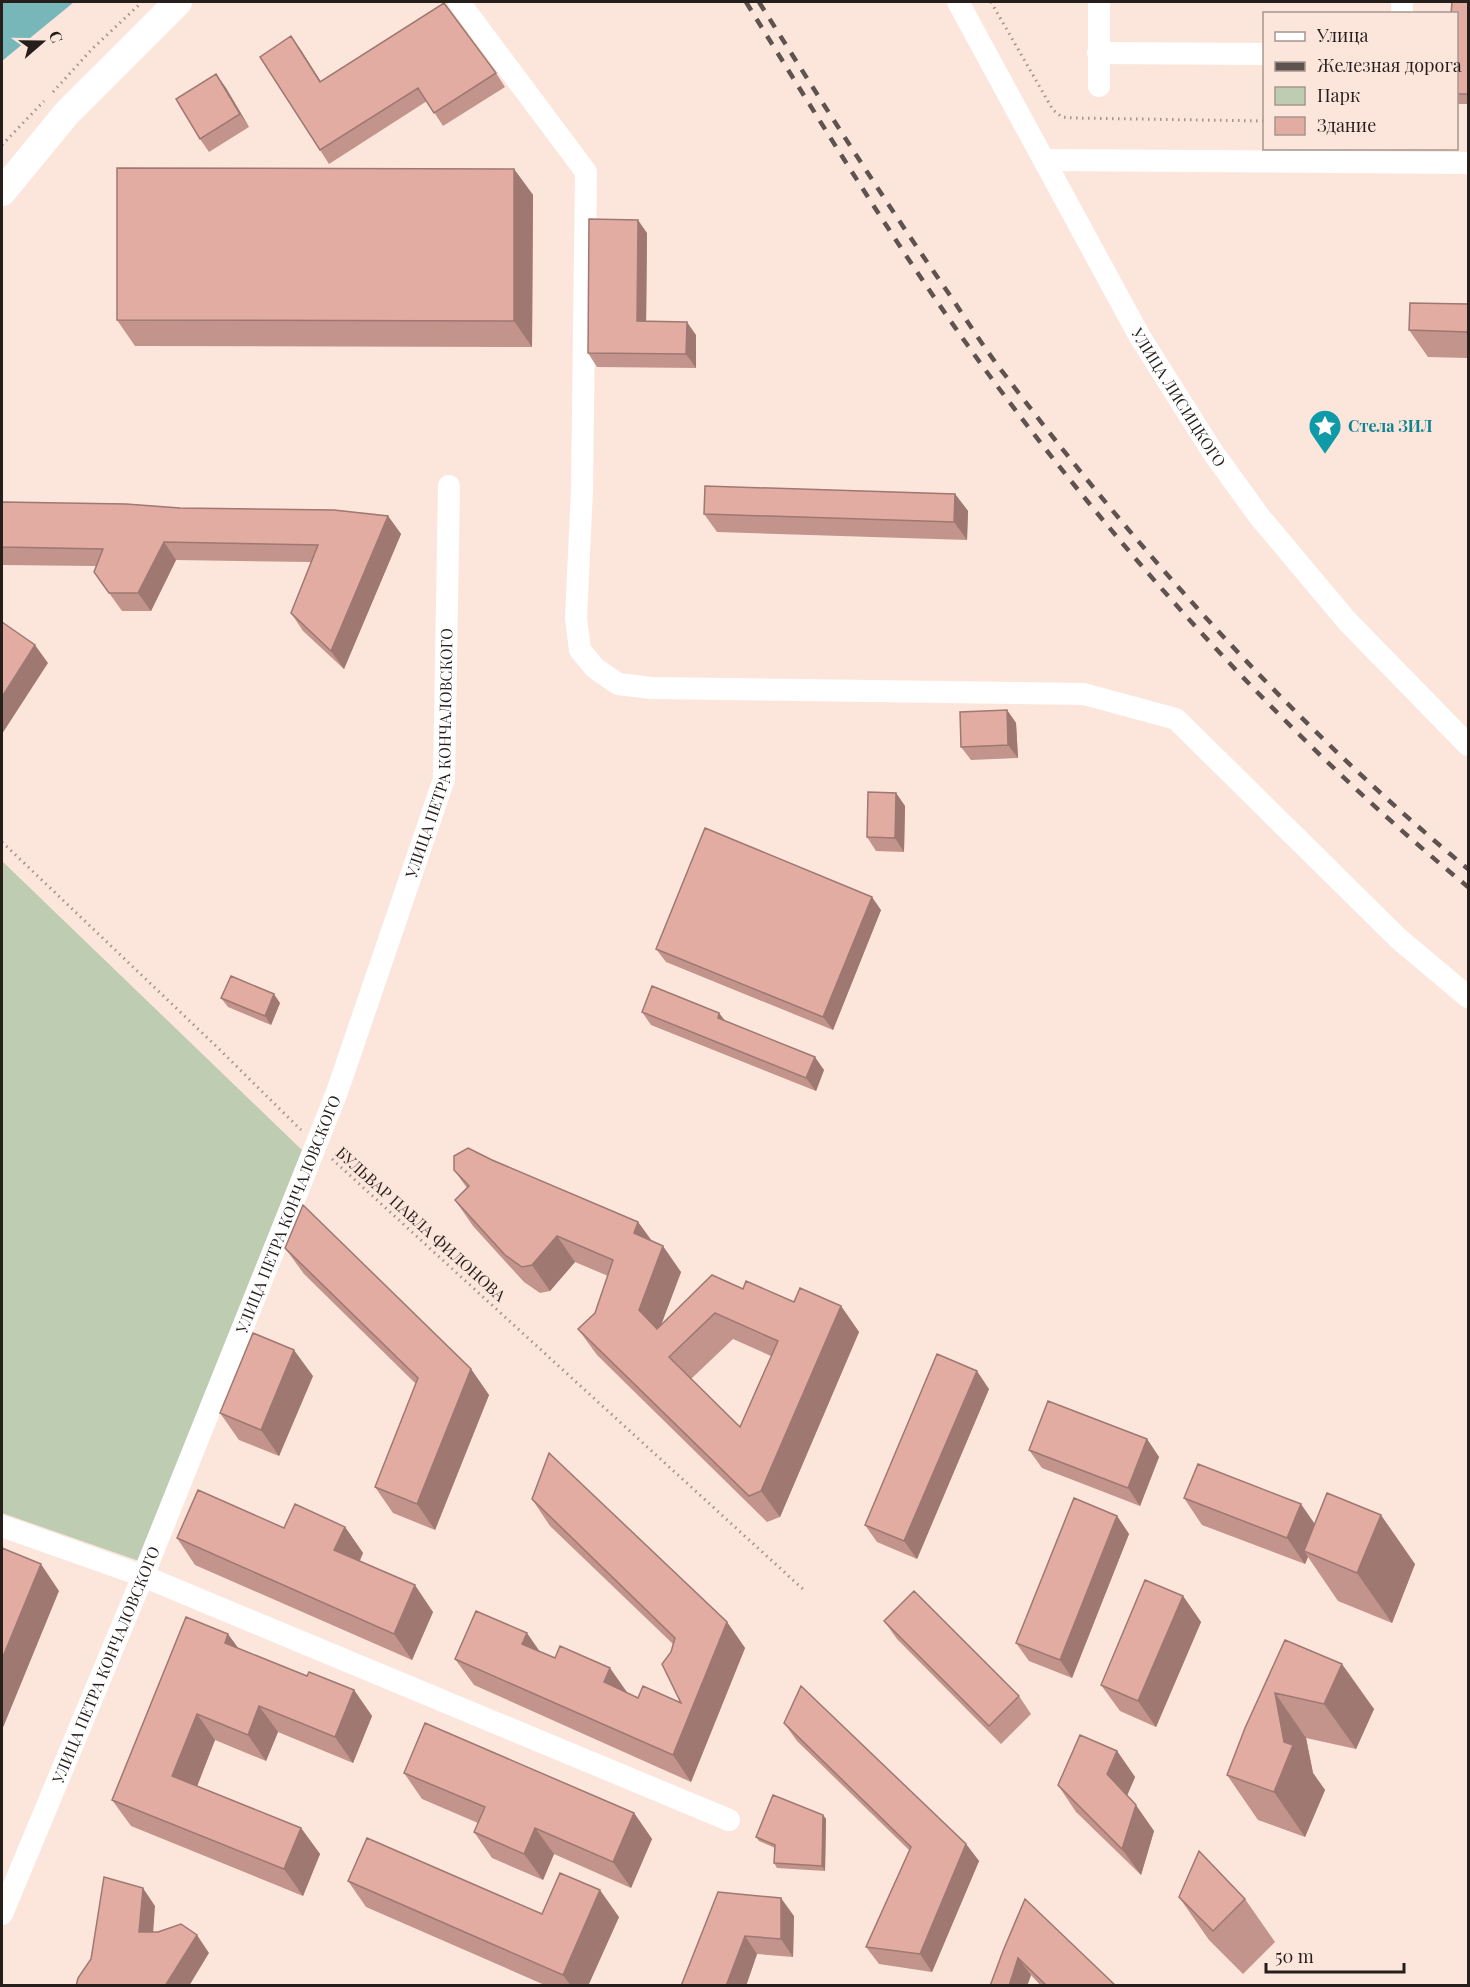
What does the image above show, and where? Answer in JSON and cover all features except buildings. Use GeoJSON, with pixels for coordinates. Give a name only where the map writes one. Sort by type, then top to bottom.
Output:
{"type":"FeatureCollection","features":[{"type":"Feature","properties":{"kind":"main road"},"geometry":{"type":"LineString","coordinates":[[2,192],[67,113],[178,2]]}},
{"type":"Feature","properties":{"kind":"street"},"geometry":{"type":"LineString","coordinates":[[459,2],[586,172],[582,489],[576,618],[580,650],[595,668],[618,684],[652,688],[1084,694],[1176,719],[1400,939],[1468,997]]}},
{"type":"Feature","properties":{"kind":"street","name":"УЛИЦА ЛИСИЦКОГО"},"geometry":{"type":"LineString","coordinates":[[958,2],[1140,336],[1212,451],[1252,507],[1347,621],[1468,745]]}},
{"type":"Feature","properties":{"kind":"street"},"geometry":{"type":"LineString","coordinates":[[1098,86],[1099,2]]}},
{"type":"Feature","properties":{"kind":"street"},"geometry":{"type":"LineString","coordinates":[[1098,53],[1263,54]]}},
{"type":"Feature","properties":{"kind":"street"},"geometry":{"type":"LineString","coordinates":[[1046,160],[1401,156],[1468,163]]}},
{"type":"Feature","properties":{"kind":"street","name":"УЛИЦА ПЕТРА КОНЧАЛОВСКОГО"},"geometry":{"type":"LineString","coordinates":[[2,1914],[143,1576],[337,1092],[444,779],[449,486]]}},
{"type":"Feature","properties":{"kind":"street"},"geometry":{"type":"LineString","coordinates":[[2,1526],[143,1576],[729,1820]]}},
{"type":"Feature","properties":{"kind":"path"},"geometry":{"type":"LineString","coordinates":[[52,92],[92,48],[142,2]]}},
{"type":"Feature","properties":{"kind":"path"},"geometry":{"type":"LineString","coordinates":[[2,145],[44,101]]}},
{"type":"Feature","properties":{"kind":"path","name":"БУЛЬВАР ПАВЛА ФИЛОНОВА"},"geometry":{"type":"LineString","coordinates":[[2,842],[316,1145],[805,1592]]}},
{"type":"Feature","properties":{"kind":"green space"},"geometry":{"type":"Polygon","coordinates":[[[2,861],[302,1150],[139,1561],[2,1513],[2,861]]]}},
{"type":"Feature","properties":{"kind":"water"},"geometry":{"type":"Polygon","coordinates":[[[2,2],[74,2],[2,61],[2,2]]]}},
{"type":"Feature","properties":{"kind":"railway"},"geometry":{"type":"LineString","coordinates":[[746,2],[865,193],[927,287],[1044,448],[1156,582],[1275,711],[1402,831],[1468,887]]}},
{"type":"Feature","properties":{"kind":"railway"},"geometry":{"type":"LineString","coordinates":[[759,2],[982,344],[1110,508],[1222,636],[1281,697],[1404,814],[1468,869]]}},
{"type":"Feature","properties":{"kind":"place","name":"Стела ЗИЛ"},"geometry":{"type":"Point","coordinates":[1325,455]}}]}
